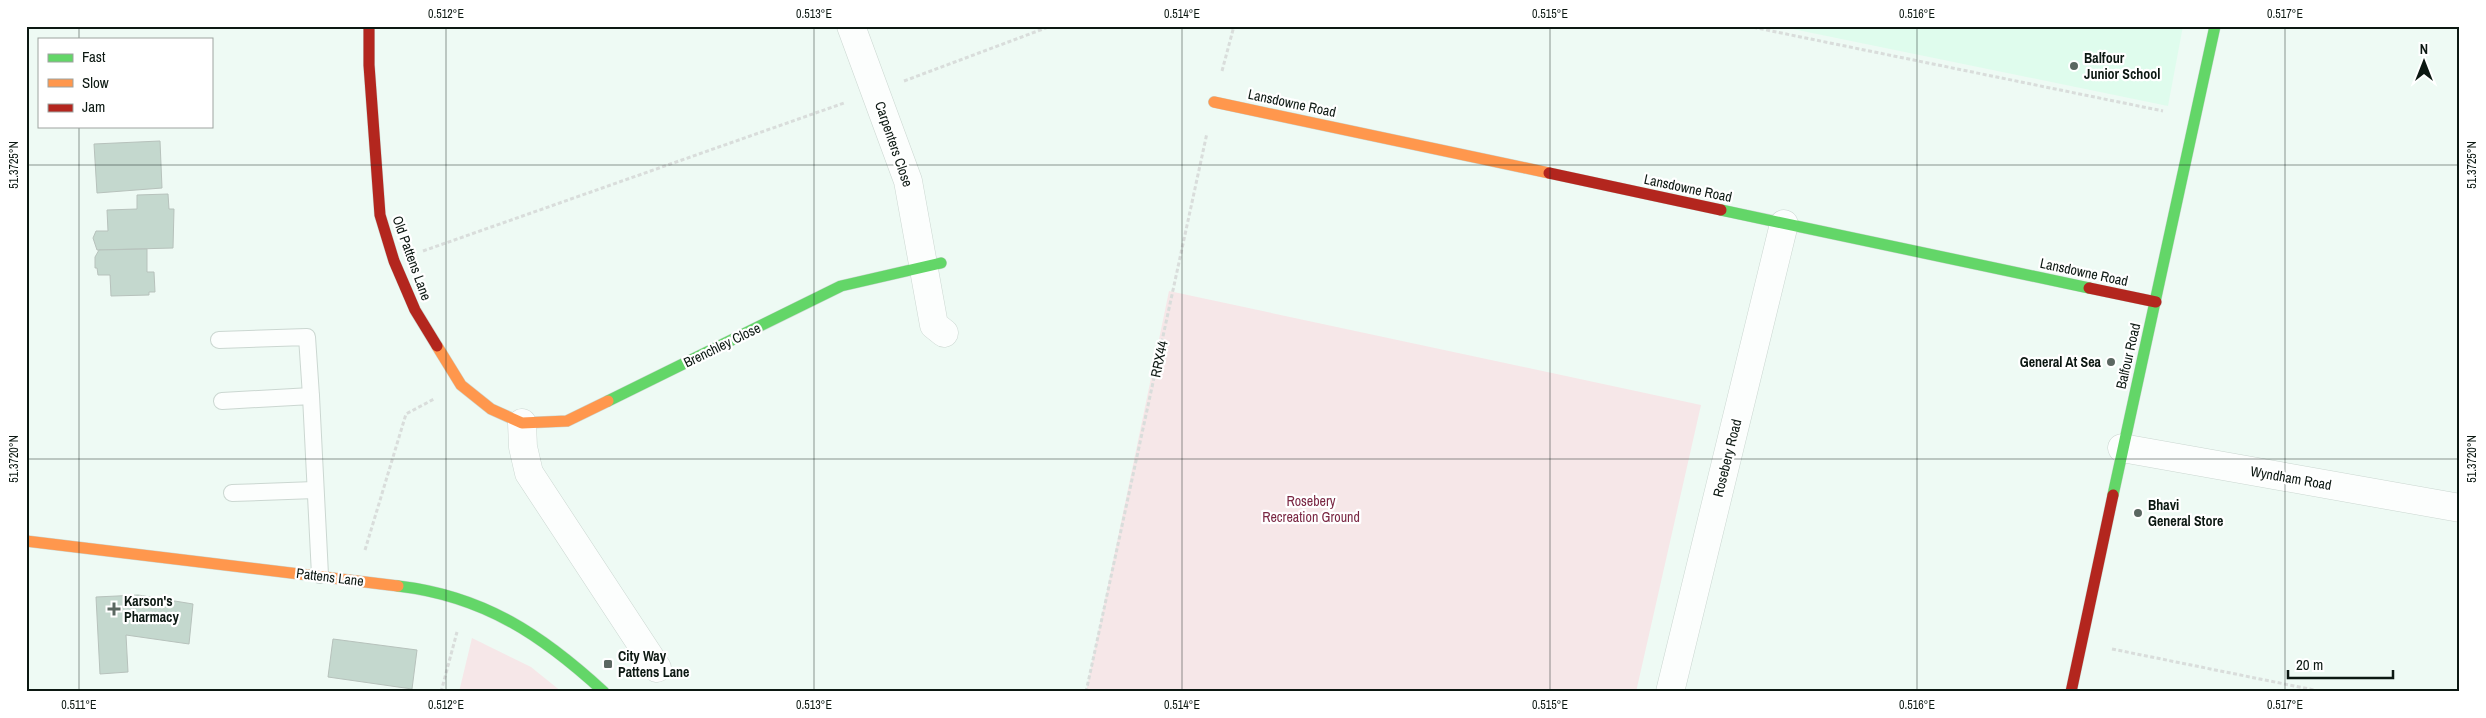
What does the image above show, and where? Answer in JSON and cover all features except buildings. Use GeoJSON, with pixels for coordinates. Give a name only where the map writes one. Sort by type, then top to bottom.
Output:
{"type":"FeatureCollection","features":[{"type":"Feature","properties":{"kind":"street","name":"Old Pattens Lane"},"geometry":{"type":"LineString","coordinates":[[369,26],[369,65],[380,215],[394,261],[416,310],[461,385],[491,408],[522,423]]}},
{"type":"Feature","properties":{"kind":"street","name":"Carpenters Close"},"geometry":{"type":"LineString","coordinates":[[851,26],[908,181],[933,265]]}},
{"type":"Feature","properties":{"kind":"street","name":"Balfour Road"},"geometry":{"type":"LineString","coordinates":[[2072,692],[2122,448],[2156,302],[2193,117],[2215,26]]}},
{"type":"Feature","properties":{"kind":"street","name":"Lansdowne Road"},"geometry":{"type":"LineString","coordinates":[[1214,102],[2156,302]]}},
{"type":"Feature","properties":{"kind":"street","name":"Rosebery Road"},"geometry":{"type":"LineString","coordinates":[[1670,692],[1784,224]]}},
{"type":"Feature","properties":{"kind":"street"},"geometry":{"type":"LineString","coordinates":[[933,265],[934,325],[944,333]]}},
{"type":"Feature","properties":{"kind":"street","name":"Brenchley Close"},"geometry":{"type":"LineString","coordinates":[[522,423],[567,422],[840,286],[933,265]]}},
{"type":"Feature","properties":{"kind":"street"},"geometry":{"type":"LineString","coordinates":[[522,423],[523,447],[530,473],[657,668]]}},
{"type":"Feature","properties":{"kind":"street","name":"Wyndham Road"},"geometry":{"type":"LineString","coordinates":[[2122,448],[2460,508]]}},
{"type":"Feature","properties":{"kind":"street","name":"Pattens Lane"},"geometry":{"type":"LineString","coordinates":[[26,542],[320,575],[432,590],[465,600],[509,619],[539,637],[568,658],[604,692]]}},
{"type":"Feature","properties":{"kind":"lane"},"geometry":{"type":"LineString","coordinates":[[220,340],[307,337],[320,575]]}},
{"type":"Feature","properties":{"kind":"lane"},"geometry":{"type":"LineString","coordinates":[[222,401],[311,396]]}},
{"type":"Feature","properties":{"kind":"lane"},"geometry":{"type":"LineString","coordinates":[[232,492],[315,490]]}},
{"type":"Feature","properties":{"kind":"path"},"geometry":{"type":"LineString","coordinates":[[394,261],[875,92],[1051,26]]}},
{"type":"Feature","properties":{"kind":"path","name":"RRX44"},"geometry":{"type":"LineString","coordinates":[[1086,692],[1214,102],[1234,26]]}},
{"type":"Feature","properties":{"kind":"path"},"geometry":{"type":"LineString","coordinates":[[1748,26],[2193,117]]}},
{"type":"Feature","properties":{"kind":"path"},"geometry":{"type":"LineString","coordinates":[[357,580],[406,414],[461,385]]}},
{"type":"Feature","properties":{"kind":"path"},"geometry":{"type":"LineString","coordinates":[[442,692],[465,600]]}},
{"type":"Feature","properties":{"kind":"path"},"geometry":{"type":"LineString","coordinates":[[2082,643],[2324,692]]}},
{"type":"Feature","properties":{"kind":"shaded area","name":"Balfour Junior School"},"geometry":{"type":"Polygon","coordinates":[[[1778,26],[2183,26],[2168,106],[1778,26]]]}},
{"type":"Feature","properties":{"kind":"green space","name":"Rosebery Recreation Ground"},"geometry":{"type":"Polygon","coordinates":[[[1169,291],[1701,405],[1636,692],[1086,692],[1169,291]]]}},
{"type":"Feature","properties":{"kind":"green space"},"geometry":{"type":"Polygon","coordinates":[[[472,638],[531,667],[562,692],[459,692],[472,638]]]}},
{"type":"Feature","properties":{"kind":"traffic: fast"},"geometry":{"type":"LineString","coordinates":[[2113,495],[2215,26]]}},
{"type":"Feature","properties":{"kind":"traffic: fast"},"geometry":{"type":"LineString","coordinates":[[1721,210],[2089,288]]}},
{"type":"Feature","properties":{"kind":"traffic: fast"},"geometry":{"type":"LineString","coordinates":[[608,401],[841,286],[941,263]]}},
{"type":"Feature","properties":{"kind":"traffic: fast"},"geometry":{"type":"LineString","coordinates":[[398,586],[429,591],[458,599],[510,621],[558,653],[604,692]]}},
{"type":"Feature","properties":{"kind":"traffic: slow"},"geometry":{"type":"LineString","coordinates":[[1214,102],[1549,173]]}},
{"type":"Feature","properties":{"kind":"traffic: slow"},"geometry":{"type":"LineString","coordinates":[[437,346],[461,385],[491,409],[522,423],[567,421],[608,401]]}},
{"type":"Feature","properties":{"kind":"traffic: slow"},"geometry":{"type":"LineString","coordinates":[[26,541],[398,586]]}},
{"type":"Feature","properties":{"kind":"traffic: jam"},"geometry":{"type":"LineString","coordinates":[[369,26],[369,65],[380,215],[394,261],[415,310],[437,346]]}},
{"type":"Feature","properties":{"kind":"traffic: jam"},"geometry":{"type":"LineString","coordinates":[[1549,173],[1721,210]]}},
{"type":"Feature","properties":{"kind":"traffic: jam"},"geometry":{"type":"LineString","coordinates":[[2089,288],[2156,302]]}},
{"type":"Feature","properties":{"kind":"traffic: jam"},"geometry":{"type":"LineString","coordinates":[[2071,692],[2113,495]]}},
{"type":"Feature","properties":{"kind":"place","name":"Balfour Junior School"},"geometry":{"type":"Point","coordinates":[2074,66]}},
{"type":"Feature","properties":{"kind":"place","name":"General At Sea"},"geometry":{"type":"Point","coordinates":[2111,362]}},
{"type":"Feature","properties":{"kind":"place","name":"Bhavi General Store"},"geometry":{"type":"Point","coordinates":[2138,513]}},
{"type":"Feature","properties":{"kind":"place","name":"Karson's Pharmacy"},"geometry":{"type":"Point","coordinates":[114,609]}},
{"type":"Feature","properties":{"kind":"place","name":"City Way Pattens Lane"},"geometry":{"type":"Point","coordinates":[608,664]}}]}
